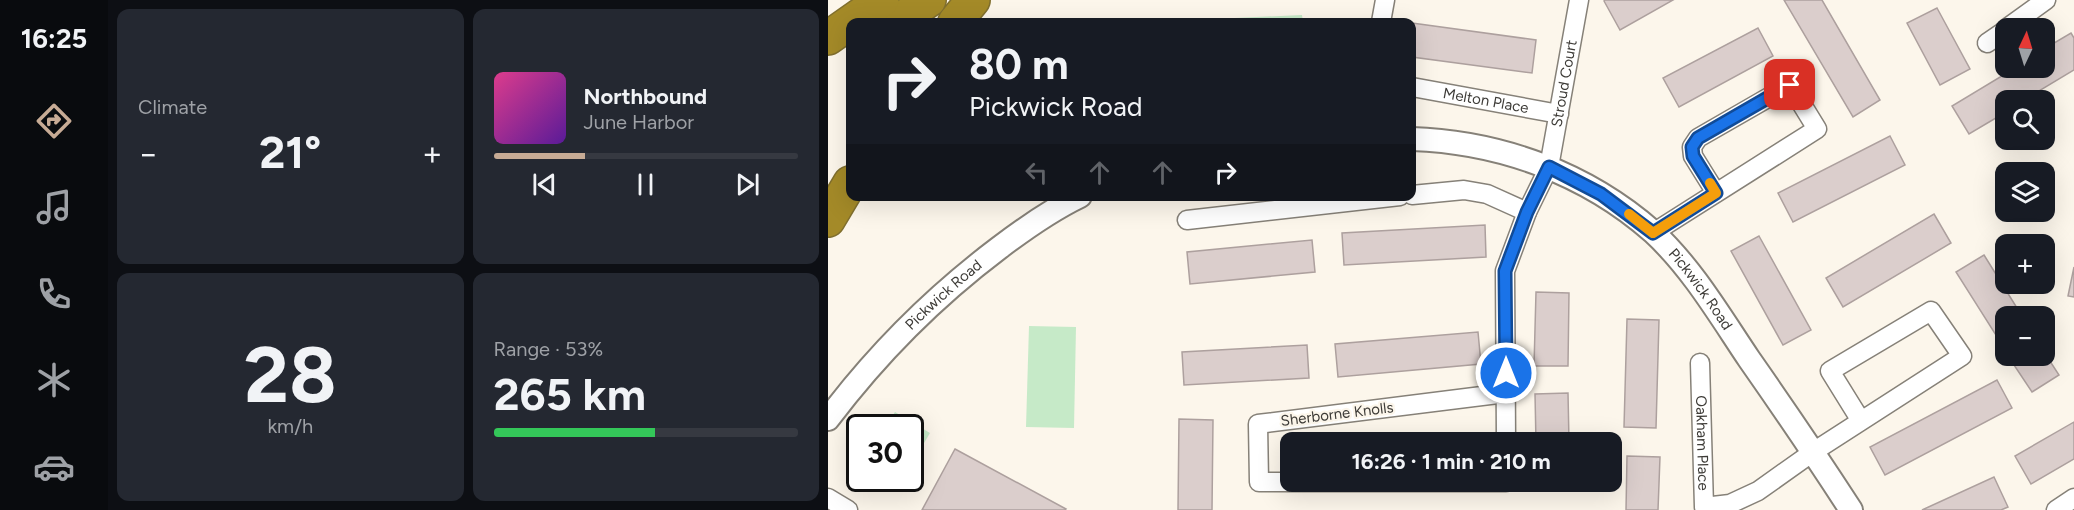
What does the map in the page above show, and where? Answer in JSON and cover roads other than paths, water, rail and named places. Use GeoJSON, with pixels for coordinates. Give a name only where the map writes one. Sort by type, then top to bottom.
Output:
{"type":"FeatureCollection","features":[{"type":"Feature","properties":{"kind":"highway"},"geometry":{"type":"LineString","coordinates":[[856,18],[882,0]]}},
{"type":"Feature","properties":{"kind":"highway"},"geometry":{"type":"LineString","coordinates":[[903,18],[929,0]]}},
{"type":"Feature","properties":{"kind":"highway"},"geometry":{"type":"LineString","coordinates":[[958,18],[973,0]]}},
{"type":"Feature","properties":{"kind":"highway"},"geometry":{"type":"LineString","coordinates":[[828,38],[846,25]]}},
{"type":"Feature","properties":{"kind":"highway"},"geometry":{"type":"LineString","coordinates":[[828,61],[846,52]]}},
{"type":"Feature","properties":{"kind":"highway"},"geometry":{"type":"LineString","coordinates":[[828,220],[846,190]]}},
{"type":"Feature","properties":{"kind":"street"},"geometry":{"type":"LineString","coordinates":[[1382,18],[1385,0]]}},
{"type":"Feature","properties":{"kind":"street","name":"Stroud Court"},"geometry":{"type":"LineString","coordinates":[[1549,167],[1579,0]]}},
{"type":"Feature","properties":{"kind":"street"},"geometry":{"type":"LineString","coordinates":[[2021,18],[2046,0]]}},
{"type":"Feature","properties":{"kind":"street"},"geometry":{"type":"LineString","coordinates":[[1987,43],[1995,37]]}},
{"type":"Feature","properties":{"kind":"street"},"geometry":{"type":"LineString","coordinates":[[1653,233],[1817,129],[1790,85],[1698,138],[1692,147],[1693,156],[1716,193]]}},
{"type":"Feature","properties":{"kind":"street","name":"Melton Place"},"geometry":{"type":"LineString","coordinates":[[1416,88],[1559,114]]}},
{"type":"Feature","properties":{"kind":"street","name":"Pickwick Road"},"geometry":{"type":"LineString","coordinates":[[1416,139],[1462,143],[1514,154],[1549,167],[1601,194],[1653,233],[1699,285],[1851,510]]}},
{"type":"Feature","properties":{"kind":"street"},"geometry":{"type":"LineString","coordinates":[[1506,432],[1505,271],[1527,212],[1549,167]]}},
{"type":"Feature","properties":{"kind":"street"},"geometry":{"type":"LineString","coordinates":[[1416,195],[1464,190],[1486,194],[1527,212]]}},
{"type":"Feature","properties":{"kind":"street","name":"Pickwick Road"},"geometry":{"type":"LineString","coordinates":[[828,419],[883,353],[946,290],[1015,236],[1071,201]]}},
{"type":"Feature","properties":{"kind":"street"},"geometry":{"type":"LineString","coordinates":[[1187,220],[1356,201]]}},
{"type":"Feature","properties":{"kind":"street"},"geometry":{"type":"LineString","coordinates":[[1813,452],[1962,356],[1931,311],[1830,371],[1861,421]]}},
{"type":"Feature","properties":{"kind":"street","name":"Oakham Place"},"geometry":{"type":"LineString","coordinates":[[1700,363],[1704,507],[1730,504],[1758,491],[1813,452]]}},
{"type":"Feature","properties":{"kind":"street","name":"Sherborne Knolls"},"geometry":{"type":"LineString","coordinates":[[1280,482],[1259,482],[1258,424],[1506,393]]}},
{"type":"Feature","properties":{"kind":"street"},"geometry":{"type":"LineString","coordinates":[[828,498],[848,510]]}},
{"type":"Feature","properties":{"kind":"street"},"geometry":{"type":"LineString","coordinates":[[2056,510],[2074,498]]}}]}
